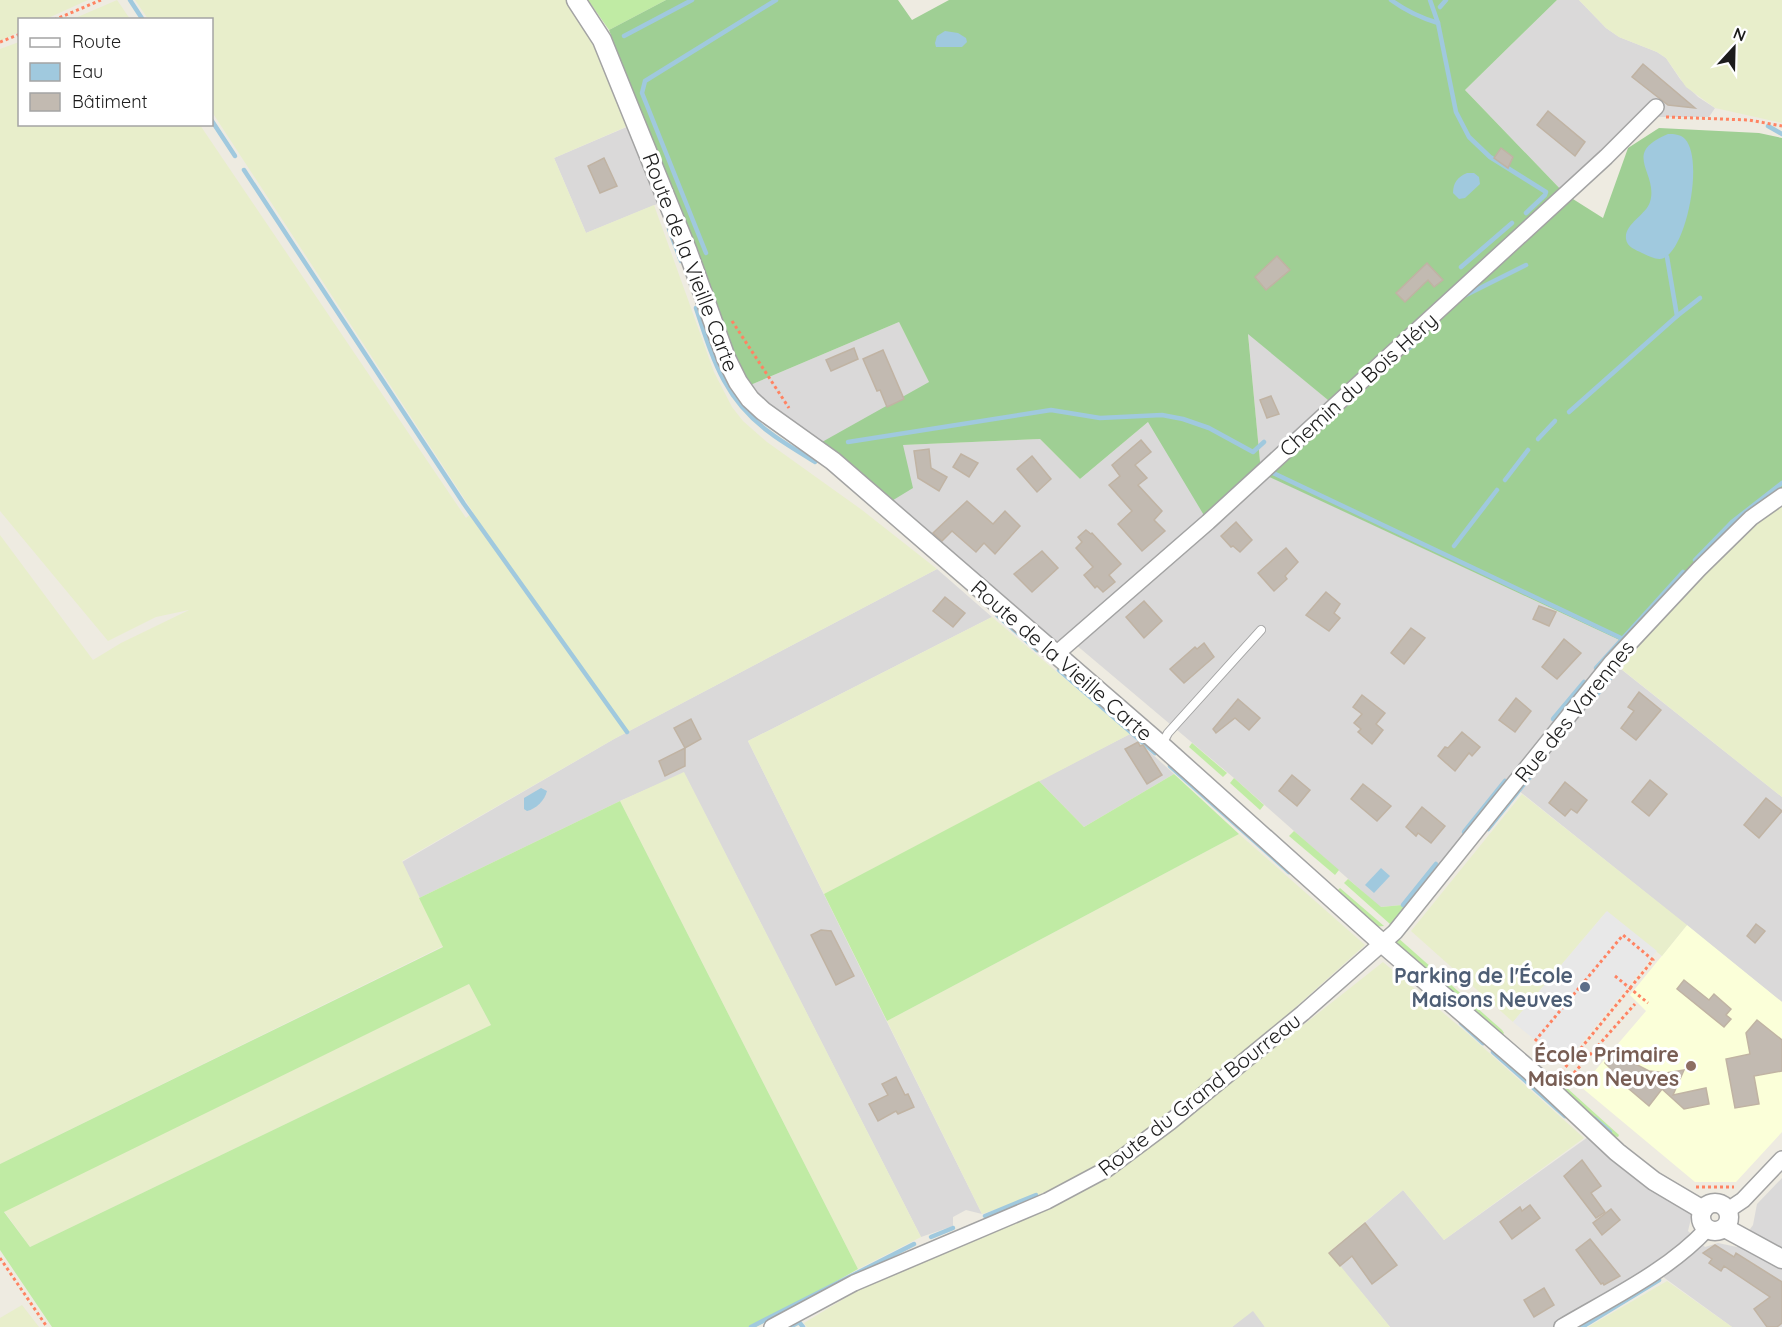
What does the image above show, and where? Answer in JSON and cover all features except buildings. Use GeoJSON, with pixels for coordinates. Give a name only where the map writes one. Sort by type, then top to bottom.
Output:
{"type":"FeatureCollection","features":[{"type":"Feature","properties":{"kind":"street","name":"Route de la Vieille Carte"},"geometry":{"type":"LineString","coordinates":[[576,0],[602,40],[688,252],[726,358],[744,392],[756,405],[832,461],[1161,745],[1383,944],[1559,1084],[1595,1132],[1639,1170],[1669,1191],[1703,1210]]}},
{"type":"Feature","properties":{"kind":"street","name":"Chemin du Bois Héry"},"geometry":{"type":"LineString","coordinates":[[1055,655],[1216,515],[1606,157],[1651,112]]}},
{"type":"Feature","properties":{"kind":"street","name":"Rue des Varennes"},"geometry":{"type":"LineString","coordinates":[[1383,944],[1612,662],[1699,569],[1751,518],[1782,496]]}},
{"type":"Feature","properties":{"kind":"street","name":"Route du Grand Bourreau"},"geometry":{"type":"LineString","coordinates":[[772,1327],[854,1283],[1047,1201],[1107,1169],[1188,1107],[1383,944]]}},
{"type":"Feature","properties":{"kind":"street"},"geometry":{"type":"LineString","coordinates":[[1562,1327],[1655,1271],[1697,1240],[1720,1222],[1782,1159]]}},
{"type":"Feature","properties":{"kind":"street"},"geometry":{"type":"LineString","coordinates":[[1720,1222],[1720,1204],[1708,1204],[1703,1210],[1701,1220],[1720,1222],[1782,1259]]}},
{"type":"Feature","properties":{"kind":"lane"},"geometry":{"type":"LineString","coordinates":[[1161,745],[1168,733],[1261,630]]}},
{"type":"Feature","properties":{"kind":"path"},"geometry":{"type":"LineString","coordinates":[[59,18],[101,0]]}},
{"type":"Feature","properties":{"kind":"path"},"geometry":{"type":"LineString","coordinates":[[0,42],[18,35]]}},
{"type":"Feature","properties":{"kind":"path"},"geometry":{"type":"LineString","coordinates":[[1651,112],[1739,119],[1782,126]]}},
{"type":"Feature","properties":{"kind":"path"},"geometry":{"type":"LineString","coordinates":[[727,312],[793,414]]}},
{"type":"Feature","properties":{"kind":"path"},"geometry":{"type":"LineString","coordinates":[[1535,1041],[1623,935],[1653,960],[1559,1084]]}},
{"type":"Feature","properties":{"kind":"path"},"geometry":{"type":"LineString","coordinates":[[1615,976],[1648,1003]]}},
{"type":"Feature","properties":{"kind":"path"},"geometry":{"type":"LineString","coordinates":[[1559,1084],[1635,1005]]}},
{"type":"Feature","properties":{"kind":"path"},"geometry":{"type":"LineString","coordinates":[[1551,1070],[1559,1084],[1573,1089]]}},
{"type":"Feature","properties":{"kind":"path"},"geometry":{"type":"LineString","coordinates":[[1688,1186],[1737,1187]]}},
{"type":"Feature","properties":{"kind":"path"},"geometry":{"type":"LineString","coordinates":[[0,1258],[47,1327]]}},
{"type":"Feature","properties":{"kind":"shaded area"},"geometry":{"type":"Polygon","coordinates":[[[0,0],[88,0],[48,18],[18,18],[18,32],[0,41],[0,0]]]}},
{"type":"Feature","properties":{"kind":"shaded area"},"geometry":{"type":"Polygon","coordinates":[[[117,0],[129,18],[75,18],[117,0]]]}},
{"type":"Feature","properties":{"kind":"shaded area"},"geometry":{"type":"Polygon","coordinates":[[[135,0],[566,0],[590,38],[628,126],[554,158],[586,233],[654,205],[714,372],[732,407],[743,421],[767,442],[862,510],[937,569],[614,739],[402,861],[443,946],[0,1164],[0,535],[93,660],[121,643],[189,610],[156,617],[108,641],[0,511],[0,49],[18,42],[18,126],[201,126],[466,518],[473,512],[213,114],[213,18],[147,18],[135,0]]]}},
{"type":"Feature","properties":{"kind":"shaded area"},"geometry":{"type":"Polygon","coordinates":[[[1557,0],[1579,0],[1606,28],[1619,37],[1657,52],[1666,58],[1680,79],[1698,97],[1715,108],[1709,117],[1646,117],[1565,194],[1465,90],[1557,0]]]}},
{"type":"Feature","properties":{"kind":"shaded area"},"geometry":{"type":"Polygon","coordinates":[[[1579,0],[1782,0],[1782,123],[1715,108],[1686,87],[1666,58],[1657,52],[1619,37],[1606,28],[1579,0]]]}},
{"type":"Feature","properties":{"kind":"shaded area"},"geometry":{"type":"Polygon","coordinates":[[[636,123],[667,200],[586,233],[554,158],[636,123]]]}},
{"type":"Feature","properties":{"kind":"shaded area"},"geometry":{"type":"Polygon","coordinates":[[[899,322],[929,382],[903,445],[1040,439],[1080,479],[1148,422],[1261,473],[1248,333],[1334,405],[1262,473],[1628,644],[1612,662],[1782,797],[1782,1002],[1513,786],[1402,905],[1380,907],[1234,778],[1075,644],[1058,661],[783,421],[748,386],[899,322]]]}},
{"type":"Feature","properties":{"kind":"shaded area"},"geometry":{"type":"Polygon","coordinates":[[[1782,502],[1782,797],[1620,668],[1681,598],[1732,546],[1782,502]]]}},
{"type":"Feature","properties":{"kind":"shaded area"},"geometry":{"type":"Polygon","coordinates":[[[937,569],[992,617],[748,741],[982,1214],[966,1210],[953,1217],[953,1226],[921,1237],[684,773],[620,801],[419,898],[402,862],[614,739],[937,569]]]}},
{"type":"Feature","properties":{"kind":"shaded area"},"geometry":{"type":"Polygon","coordinates":[[[992,617],[1130,734],[824,894],[748,741],[992,617]]]}},
{"type":"Feature","properties":{"kind":"shaded area"},"geometry":{"type":"Polygon","coordinates":[[[1130,734],[1174,774],[1084,827],[1039,781],[1130,734]]]}},
{"type":"Feature","properties":{"kind":"shaded area"},"geometry":{"type":"Polygon","coordinates":[[[684,772],[921,1237],[858,1269],[620,801],[684,772]]]}},
{"type":"Feature","properties":{"kind":"shaded area"},"geometry":{"type":"Polygon","coordinates":[[[1522,794],[1687,925],[1662,956],[1606,912],[1513,1022],[1411,931],[1522,794]]]}},
{"type":"Feature","properties":{"kind":"shaded area"},"geometry":{"type":"Polygon","coordinates":[[[1239,834],[1365,945],[1257,1042],[1175,1109],[1093,1170],[1036,1196],[982,1214],[887,1021],[1239,834]]]}},
{"type":"Feature","properties":{"kind":"shaded area","name":"Parking de l'École Maisons Neuves"},"geometry":{"type":"Polygon","coordinates":[[[1607,911],[1657,951],[1564,1064],[1513,1022],[1607,911]]]}},
{"type":"Feature","properties":{"kind":"shaded area","name":"École Primaire Maison Neuves"},"geometry":{"type":"Polygon","coordinates":[[[1687,925],[1782,1002],[1782,1132],[1736,1182],[1695,1182],[1581,1087],[1646,1011],[1630,995],[1687,925]]]}},
{"type":"Feature","properties":{"kind":"shaded area"},"geometry":{"type":"Polygon","coordinates":[[[1383,962],[1467,1033],[1584,1138],[1444,1240],[1403,1190],[1329,1252],[1390,1327],[1265,1327],[1253,1311],[1232,1327],[807,1327],[804,1323],[870,1283],[1097,1183],[1130,1162],[1383,962]]]}},
{"type":"Feature","properties":{"kind":"shaded area"},"geometry":{"type":"Polygon","coordinates":[[[469,984],[491,1025],[30,1247],[4,1211],[469,984]]]}},
{"type":"Feature","properties":{"kind":"shaded area"},"geometry":{"type":"Polygon","coordinates":[[[1595,1132],[1694,1206],[1688,1231],[1705,1247],[1718,1243],[1737,1247],[1753,1225],[1757,1204],[1782,1178],[1782,1327],[1732,1327],[1655,1271],[1562,1327],[1390,1327],[1329,1253],[1403,1190],[1444,1240],[1595,1132]]]}},
{"type":"Feature","properties":{"kind":"shaded area"},"geometry":{"type":"Polygon","coordinates":[[[1667,1281],[1732,1327],[1588,1327],[1667,1281]]]}},
{"type":"Feature","properties":{"kind":"shaded area"},"geometry":{"type":"Polygon","coordinates":[[[22,1305],[39,1327],[0,1327],[0,1318],[22,1305]]]}},
{"type":"Feature","properties":{"kind":"shaded area"},"geometry":{"type":"Polygon","coordinates":[[[1253,1310],[1265,1327],[1232,1327],[1253,1310]]]}},
{"type":"Feature","properties":{"kind":"green space"},"geometry":{"type":"Polygon","coordinates":[[[588,0],[666,0],[609,30],[588,0]]]}},
{"type":"Feature","properties":{"kind":"green space"},"geometry":{"type":"Polygon","coordinates":[[[666,0],[898,0],[912,20],[949,0],[1557,0],[1465,90],[1565,194],[1603,218],[1628,148],[1659,128],[1759,133],[1782,138],[1782,496],[1628,644],[1261,473],[1208,522],[1148,422],[1080,479],[1040,439],[903,445],[913,488],[890,502],[822,442],[929,382],[899,322],[748,386],[742,377],[609,30],[666,0]],[[1248,334],[1261,472],[1334,405],[1248,334]]]}},
{"type":"Feature","properties":{"kind":"green space"},"geometry":{"type":"Polygon","coordinates":[[[1192,743],[1227,773],[1223,777],[1189,747],[1192,743]]]}},
{"type":"Feature","properties":{"kind":"green space"},"geometry":{"type":"Polygon","coordinates":[[[1174,774],[1239,834],[887,1021],[824,894],[1039,781],[1084,827],[1174,774]]]}},
{"type":"Feature","properties":{"kind":"green space"},"geometry":{"type":"Polygon","coordinates":[[[1234,778],[1264,805],[1260,810],[1230,783],[1234,778]]]}},
{"type":"Feature","properties":{"kind":"green space"},"geometry":{"type":"Polygon","coordinates":[[[620,801],[858,1269],[756,1327],[52,1327],[0,1250],[0,1164],[443,947],[419,898],[620,801]],[[469,984],[4,1212],[30,1247],[491,1025],[469,984]]]}},
{"type":"Feature","properties":{"kind":"green space"},"geometry":{"type":"Polygon","coordinates":[[[1294,831],[1339,870],[1335,875],[1289,836],[1294,831]]]}},
{"type":"Feature","properties":{"kind":"green space"},"geometry":{"type":"Polygon","coordinates":[[[1436,863],[1442,867],[1397,919],[1390,924],[1344,883],[1348,879],[1381,907],[1402,905],[1436,863]]]}},
{"type":"Feature","properties":{"kind":"green space"},"geometry":{"type":"Polygon","coordinates":[[[1340,888],[1384,926],[1374,927],[1336,892],[1340,888]]]}},
{"type":"Feature","properties":{"kind":"green space"},"geometry":{"type":"Polygon","coordinates":[[[1397,937],[1502,1030],[1504,1033],[1501,1037],[1396,945],[1397,937]]]}},
{"type":"Feature","properties":{"kind":"green space"},"geometry":{"type":"Polygon","coordinates":[[[1567,1088],[1619,1135],[1618,1137],[1608,1135],[1564,1090],[1567,1088]]]}},
{"type":"Feature","properties":{"kind":"water"},"geometry":{"type":"Polygon","coordinates":[[[945,31],[958,33],[966,38],[967,42],[962,47],[936,47],[937,36],[945,31]]]}},
{"type":"Feature","properties":{"kind":"water"},"geometry":{"type":"Polygon","coordinates":[[[1668,134],[1685,139],[1693,164],[1693,183],[1686,221],[1680,238],[1672,251],[1659,259],[1630,246],[1626,234],[1650,202],[1650,182],[1644,164],[1646,149],[1654,141],[1668,134]]]}},
{"type":"Feature","properties":{"kind":"water"},"geometry":{"type":"Polygon","coordinates":[[[1467,173],[1474,173],[1479,177],[1480,184],[1465,198],[1459,199],[1453,193],[1454,186],[1459,178],[1467,173]]]}},
{"type":"Feature","properties":{"kind":"water"},"geometry":{"type":"Polygon","coordinates":[[[541,788],[547,791],[542,801],[530,810],[524,809],[524,798],[541,788]]]}},
{"type":"Feature","properties":{"kind":"water"},"geometry":{"type":"Polygon","coordinates":[[[1381,868],[1390,876],[1374,893],[1365,885],[1381,868]]]}},
{"type":"Feature","properties":{"kind":"waterway"},"geometry":{"type":"LineString","coordinates":[[130,0],[142,18]]}},
{"type":"Feature","properties":{"kind":"waterway"},"geometry":{"type":"LineString","coordinates":[[624,36],[692,0]]}},
{"type":"Feature","properties":{"kind":"waterway"},"geometry":{"type":"LineString","coordinates":[[706,253],[642,93],[645,81],[776,0]]}},
{"type":"Feature","properties":{"kind":"waterway"},"geometry":{"type":"LineString","coordinates":[[1391,0],[1414,14],[1438,23]]}},
{"type":"Feature","properties":{"kind":"waterway"},"geometry":{"type":"LineString","coordinates":[[1430,0],[1438,23],[1456,112],[1469,137],[1490,157],[1546,192],[1526,213]]}},
{"type":"Feature","properties":{"kind":"waterway"},"geometry":{"type":"LineString","coordinates":[[1440,7],[1446,0]]}},
{"type":"Feature","properties":{"kind":"waterway"},"geometry":{"type":"LineString","coordinates":[[213,123],[235,156]]}},
{"type":"Feature","properties":{"kind":"waterway"},"geometry":{"type":"LineString","coordinates":[[1768,126],[1782,134]]}},
{"type":"Feature","properties":{"kind":"waterway"},"geometry":{"type":"LineString","coordinates":[[244,170],[464,504],[627,732]]}},
{"type":"Feature","properties":{"kind":"waterway"},"geometry":{"type":"LineString","coordinates":[[1461,267],[1512,223]]}},
{"type":"Feature","properties":{"kind":"waterway"},"geometry":{"type":"LineString","coordinates":[[669,229],[681,261]]}},
{"type":"Feature","properties":{"kind":"waterway"},"geometry":{"type":"LineString","coordinates":[[1569,412],[1677,316],[1667,257]]}},
{"type":"Feature","properties":{"kind":"waterway"},"geometry":{"type":"LineString","coordinates":[[1464,296],[1526,265]]}},
{"type":"Feature","properties":{"kind":"waterway"},"geometry":{"type":"LineString","coordinates":[[1677,316],[1700,298]]}},
{"type":"Feature","properties":{"kind":"waterway"},"geometry":{"type":"LineString","coordinates":[[696,308],[722,377],[741,406],[769,432],[815,462]]}},
{"type":"Feature","properties":{"kind":"waterway"},"geometry":{"type":"LineString","coordinates":[[1407,350],[1421,337]]}},
{"type":"Feature","properties":{"kind":"waterway"},"geometry":{"type":"LineString","coordinates":[[848,442],[1051,410],[1100,418],[1162,415],[1209,428],[1253,452],[1264,442]]}},
{"type":"Feature","properties":{"kind":"waterway"},"geometry":{"type":"LineString","coordinates":[[1538,439],[1555,421]]}},
{"type":"Feature","properties":{"kind":"waterway"},"geometry":{"type":"LineString","coordinates":[[1505,480],[1528,450]]}},
{"type":"Feature","properties":{"kind":"waterway"},"geometry":{"type":"LineString","coordinates":[[1269,471],[1621,638]]}},
{"type":"Feature","properties":{"kind":"waterway"},"geometry":{"type":"LineString","coordinates":[[1695,560],[1732,522],[1782,483]]}},
{"type":"Feature","properties":{"kind":"waterway"},"geometry":{"type":"LineString","coordinates":[[1454,546],[1497,490]]}},
{"type":"Feature","properties":{"kind":"waterway"},"geometry":{"type":"LineString","coordinates":[[1596,668],[1683,572]]}},
{"type":"Feature","properties":{"kind":"waterway"},"geometry":{"type":"LineString","coordinates":[[997,615],[1037,650]]}},
{"type":"Feature","properties":{"kind":"waterway"},"geometry":{"type":"LineString","coordinates":[[1059,670],[1155,753]]}},
{"type":"Feature","properties":{"kind":"waterway"},"geometry":{"type":"LineString","coordinates":[[1590,703],[1614,673]]}},
{"type":"Feature","properties":{"kind":"waterway"},"geometry":{"type":"LineString","coordinates":[[1553,719],[1584,682]]}},
{"type":"Feature","properties":{"kind":"waterway"},"geometry":{"type":"LineString","coordinates":[[1555,746],[1573,723]]}},
{"type":"Feature","properties":{"kind":"waterway"},"geometry":{"type":"LineString","coordinates":[[1170,766],[1289,872]]}},
{"type":"Feature","properties":{"kind":"waterway"},"geometry":{"type":"LineString","coordinates":[[1488,829],[1529,778]]}},
{"type":"Feature","properties":{"kind":"waterway"},"geometry":{"type":"LineString","coordinates":[[1464,832],[1505,781]]}},
{"type":"Feature","properties":{"kind":"waterway"},"geometry":{"type":"LineString","coordinates":[[1403,905],[1436,864]]}},
{"type":"Feature","properties":{"kind":"waterway"},"geometry":{"type":"LineString","coordinates":[[1461,1023],[1483,1043]]}},
{"type":"Feature","properties":{"kind":"waterway"},"geometry":{"type":"LineString","coordinates":[[1493,1052],[1565,1116]]}},
{"type":"Feature","properties":{"kind":"waterway"},"geometry":{"type":"LineString","coordinates":[[1595,1119],[1610,1132]]}},
{"type":"Feature","properties":{"kind":"waterway"},"geometry":{"type":"LineString","coordinates":[[985,1216],[1036,1195]]}},
{"type":"Feature","properties":{"kind":"waterway"},"geometry":{"type":"LineString","coordinates":[[931,1237],[953,1228]]}},
{"type":"Feature","properties":{"kind":"waterway"},"geometry":{"type":"LineString","coordinates":[[751,1327],[914,1244]]}},
{"type":"Feature","properties":{"kind":"waterway"},"geometry":{"type":"LineString","coordinates":[[1582,1327],[1659,1280]]}},
{"type":"Feature","properties":{"kind":"waterway"},"geometry":{"type":"LineString","coordinates":[[790,1327],[799,1322],[803,1327]]}},
{"type":"Feature","properties":{"kind":"place","name":"Parking de l'École Maisons Neuves"},"geometry":{"type":"Point","coordinates":[1585,987]}},
{"type":"Feature","properties":{"kind":"place","name":"École Primaire Maison Neuves"},"geometry":{"type":"Point","coordinates":[1691,1066]}}]}
